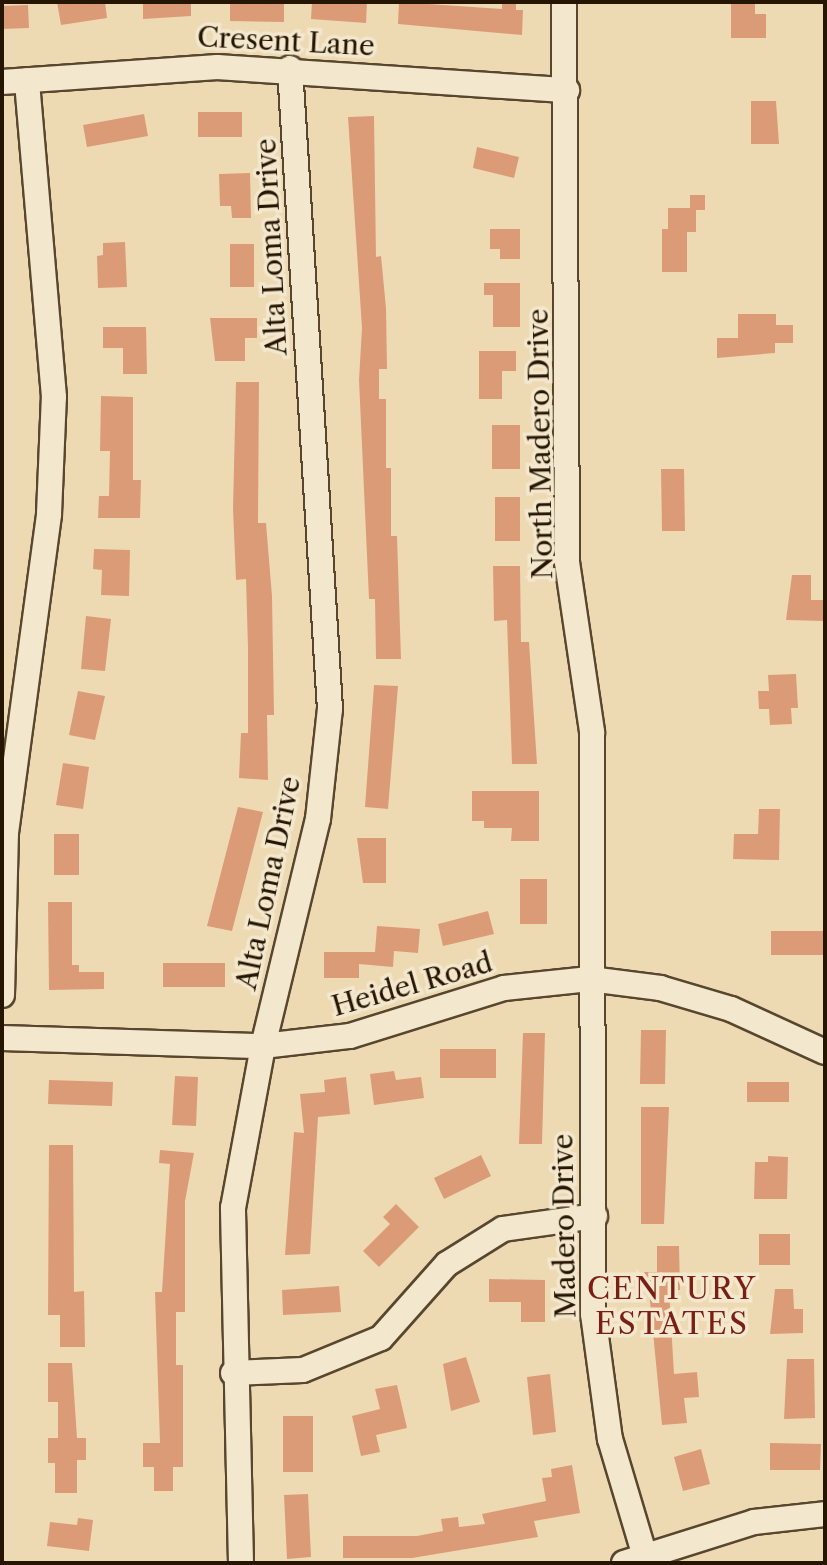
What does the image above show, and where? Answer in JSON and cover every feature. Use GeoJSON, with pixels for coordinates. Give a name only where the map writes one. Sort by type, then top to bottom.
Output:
{"type":"FeatureCollection","features":[{"type":"Feature","properties":{"kind":"street","name":"North Madero Drive"},"geometry":{"type":"LineString","coordinates":[[564,2],[567,90],[567,562],[592,732],[590,979]]}},
{"type":"Feature","properties":{"kind":"street","name":"Cresent Lane"},"geometry":{"type":"LineString","coordinates":[[2,82],[166,67],[290,68],[567,90]]}},
{"type":"Feature","properties":{"kind":"street","name":"Alta Loma Drive"},"geometry":{"type":"LineString","coordinates":[[241,1563],[233,1373],[233,1208],[263,1046],[318,819],[330,709],[290,68]]}},
{"type":"Feature","properties":{"kind":"street"},"geometry":{"type":"LineString","coordinates":[[2,995],[6,833],[49,514],[54,397],[27,80]]}},
{"type":"Feature","properties":{"kind":"street","name":"Heidel Road"},"geometry":{"type":"LineString","coordinates":[[2,1038],[263,1046],[350,1036],[504,988],[590,979],[660,988],[731,1009],[825,1052]]}},
{"type":"Feature","properties":{"kind":"street","name":"Madero Drive"},"geometry":{"type":"LineString","coordinates":[[590,979],[595,1216],[593,1314],[610,1439],[639,1561]]}},
{"type":"Feature","properties":{"kind":"street"},"geometry":{"type":"LineString","coordinates":[[233,1373],[303,1370],[381,1338],[447,1264],[503,1229],[595,1216]]}},
{"type":"Feature","properties":{"kind":"street"},"geometry":{"type":"LineString","coordinates":[[639,1561],[754,1522],[825,1514]]}},
{"type":"Feature","properties":{"kind":"building"},"geometry":{"type":"Polygon","coordinates":[[[57,2],[105,2],[107,18],[61,25],[57,2]]]}},
{"type":"Feature","properties":{"kind":"building"},"geometry":{"type":"Polygon","coordinates":[[[143,2],[191,2],[191,16],[143,19],[143,2]]]}},
{"type":"Feature","properties":{"kind":"building"},"geometry":{"type":"Polygon","coordinates":[[[230,2],[284,2],[284,22],[230,21],[230,2]]]}},
{"type":"Feature","properties":{"kind":"building"},"geometry":{"type":"Polygon","coordinates":[[[312,2],[367,2],[366,23],[311,19],[312,2]]]}},
{"type":"Feature","properties":{"kind":"building"},"geometry":{"type":"Polygon","coordinates":[[[399,2],[502,9],[502,2],[516,2],[516,10],[523,10],[522,35],[398,24],[399,2]]]}},
{"type":"Feature","properties":{"kind":"building"},"geometry":{"type":"Polygon","coordinates":[[[731,2],[755,2],[755,14],[766,14],[766,38],[731,38],[731,2]]]}},
{"type":"Feature","properties":{"kind":"building"},"geometry":{"type":"Polygon","coordinates":[[[28,5],[29,28],[2,29],[2,6],[28,5]]]}},
{"type":"Feature","properties":{"kind":"building"},"geometry":{"type":"Polygon","coordinates":[[[751,101],[776,101],[779,144],[751,144],[751,101]]]}},
{"type":"Feature","properties":{"kind":"building"},"geometry":{"type":"Polygon","coordinates":[[[198,112],[242,112],[242,137],[198,137],[198,112]]]}},
{"type":"Feature","properties":{"kind":"building"},"geometry":{"type":"Polygon","coordinates":[[[144,114],[148,136],[87,147],[83,125],[144,114]]]}},
{"type":"Feature","properties":{"kind":"building"},"geometry":{"type":"Polygon","coordinates":[[[374,116],[376,257],[381,256],[386,308],[387,369],[379,369],[379,399],[386,399],[386,468],[391,468],[391,536],[397,536],[401,659],[376,659],[375,599],[369,599],[359,380],[362,328],[348,117],[374,116]]]}},
{"type":"Feature","properties":{"kind":"building"},"geometry":{"type":"Polygon","coordinates":[[[477,147],[519,157],[514,178],[473,168],[477,147]]]}},
{"type":"Feature","properties":{"kind":"building"},"geometry":{"type":"Polygon","coordinates":[[[250,173],[251,218],[232,218],[231,206],[220,206],[219,174],[250,173]]]}},
{"type":"Feature","properties":{"kind":"building"},"geometry":{"type":"Polygon","coordinates":[[[690,195],[705,195],[705,210],[696,210],[696,232],[687,232],[687,272],[662,272],[662,229],[668,229],[668,208],[690,208],[690,195]]]}},
{"type":"Feature","properties":{"kind":"building"},"geometry":{"type":"Polygon","coordinates":[[[490,229],[520,229],[520,259],[500,259],[500,249],[490,249],[490,229]]]}},
{"type":"Feature","properties":{"kind":"building"},"geometry":{"type":"Polygon","coordinates":[[[125,242],[127,287],[98,288],[97,256],[103,255],[103,243],[125,242]]]}},
{"type":"Feature","properties":{"kind":"building"},"geometry":{"type":"Polygon","coordinates":[[[230,244],[254,244],[254,287],[230,287],[230,244]]]}},
{"type":"Feature","properties":{"kind":"building"},"geometry":{"type":"Polygon","coordinates":[[[484,283],[520,283],[520,327],[493,327],[493,295],[484,295],[484,283]]]}},
{"type":"Feature","properties":{"kind":"building"},"geometry":{"type":"Polygon","coordinates":[[[738,314],[776,314],[776,325],[793,325],[793,343],[775,343],[775,353],[717,358],[717,338],[738,338],[738,314]]]}},
{"type":"Feature","properties":{"kind":"building"},"geometry":{"type":"Polygon","coordinates":[[[210,318],[257,318],[257,338],[245,338],[245,361],[215,361],[210,318]]]}},
{"type":"Feature","properties":{"kind":"building"},"geometry":{"type":"Polygon","coordinates":[[[103,327],[146,327],[147,374],[123,374],[123,348],[103,348],[103,327]]]}},
{"type":"Feature","properties":{"kind":"building"},"geometry":{"type":"Polygon","coordinates":[[[479,351],[516,351],[516,371],[502,371],[502,399],[479,399],[479,351]]]}},
{"type":"Feature","properties":{"kind":"building"},"geometry":{"type":"Polygon","coordinates":[[[236,382],[259,382],[258,523],[266,523],[272,596],[274,715],[267,715],[268,780],[239,778],[241,733],[248,733],[248,648],[246,579],[236,580],[233,509],[236,382]]]}},
{"type":"Feature","properties":{"kind":"building"},"geometry":{"type":"Polygon","coordinates":[[[101,396],[133,397],[133,480],[141,480],[140,518],[98,518],[99,496],[109,496],[110,451],[100,451],[101,396]]]}},
{"type":"Feature","properties":{"kind":"building"},"geometry":{"type":"Polygon","coordinates":[[[492,425],[520,425],[520,469],[492,469],[492,425]]]}},
{"type":"Feature","properties":{"kind":"building"},"geometry":{"type":"Polygon","coordinates":[[[661,469],[684,469],[685,531],[662,531],[661,469]]]}},
{"type":"Feature","properties":{"kind":"building"},"geometry":{"type":"Polygon","coordinates":[[[495,497],[520,497],[520,541],[495,541],[495,497]]]}},
{"type":"Feature","properties":{"kind":"building"},"geometry":{"type":"Polygon","coordinates":[[[94,549],[130,550],[129,596],[101,595],[102,570],[93,569],[94,549]]]}},
{"type":"Feature","properties":{"kind":"building"},"geometry":{"type":"Polygon","coordinates":[[[493,566],[520,566],[521,642],[529,642],[537,764],[512,764],[507,620],[494,621],[493,566]]]}},
{"type":"Feature","properties":{"kind":"building"},"geometry":{"type":"Polygon","coordinates":[[[792,575],[811,575],[811,600],[825,600],[825,621],[786,620],[792,575]]]}},
{"type":"Feature","properties":{"kind":"building"},"geometry":{"type":"Polygon","coordinates":[[[86,616],[111,619],[105,671],[81,669],[86,616]]]}},
{"type":"Feature","properties":{"kind":"building"},"geometry":{"type":"Polygon","coordinates":[[[796,674],[798,708],[791,708],[792,724],[770,725],[769,709],[759,709],[758,691],[769,691],[768,675],[796,674]]]}},
{"type":"Feature","properties":{"kind":"building"},"geometry":{"type":"Polygon","coordinates":[[[374,685],[398,686],[388,809],[365,807],[374,685]]]}},
{"type":"Feature","properties":{"kind":"building"},"geometry":{"type":"Polygon","coordinates":[[[78,691],[105,696],[95,740],[69,735],[78,691]]]}},
{"type":"Feature","properties":{"kind":"building"},"geometry":{"type":"Polygon","coordinates":[[[63,763],[89,767],[83,809],[56,805],[63,763]]]}},
{"type":"Feature","properties":{"kind":"building"},"geometry":{"type":"Polygon","coordinates":[[[472,791],[539,791],[539,841],[511,841],[512,828],[484,828],[484,821],[472,821],[472,791]]]}},
{"type":"Feature","properties":{"kind":"building"},"geometry":{"type":"Polygon","coordinates":[[[238,807],[263,812],[232,931],[207,926],[238,807]]]}},
{"type":"Feature","properties":{"kind":"building"},"geometry":{"type":"Polygon","coordinates":[[[759,809],[780,809],[779,860],[733,859],[734,834],[758,834],[759,809]]]}},
{"type":"Feature","properties":{"kind":"building"},"geometry":{"type":"Polygon","coordinates":[[[54,834],[79,834],[79,875],[54,875],[54,834]]]}},
{"type":"Feature","properties":{"kind":"building"},"geometry":{"type":"Polygon","coordinates":[[[357,838],[386,838],[386,883],[363,883],[357,838]]]}},
{"type":"Feature","properties":{"kind":"building"},"geometry":{"type":"Polygon","coordinates":[[[520,879],[547,879],[547,924],[520,924],[520,879]]]}},
{"type":"Feature","properties":{"kind":"building"},"geometry":{"type":"Polygon","coordinates":[[[48,902],[72,902],[72,965],[79,965],[79,972],[104,972],[104,989],[49,990],[48,902]]]}},
{"type":"Feature","properties":{"kind":"building"},"geometry":{"type":"Polygon","coordinates":[[[488,911],[494,934],[443,946],[438,924],[488,911]]]}},
{"type":"Feature","properties":{"kind":"building"},"geometry":{"type":"Polygon","coordinates":[[[377,926],[420,929],[418,953],[394,951],[393,967],[359,964],[359,978],[324,978],[324,952],[375,952],[377,926]]]}},
{"type":"Feature","properties":{"kind":"building"},"geometry":{"type":"Polygon","coordinates":[[[771,931],[825,931],[825,955],[771,955],[771,931]]]}},
{"type":"Feature","properties":{"kind":"building"},"geometry":{"type":"Polygon","coordinates":[[[163,963],[225,963],[225,987],[163,987],[163,963]]]}},
{"type":"Feature","properties":{"kind":"building"},"geometry":{"type":"Polygon","coordinates":[[[641,1030],[666,1030],[665,1084],[640,1084],[641,1030]]]}},
{"type":"Feature","properties":{"kind":"building"},"geometry":{"type":"Polygon","coordinates":[[[523,1033],[545,1033],[542,1144],[519,1144],[523,1033]]]}},
{"type":"Feature","properties":{"kind":"building"},"geometry":{"type":"Polygon","coordinates":[[[440,1049],[496,1049],[496,1078],[440,1078],[440,1049]]]}},
{"type":"Feature","properties":{"kind":"building"},"geometry":{"type":"Polygon","coordinates":[[[394,1071],[396,1080],[421,1077],[424,1098],[374,1105],[370,1074],[394,1071]]]}},
{"type":"Feature","properties":{"kind":"building"},"geometry":{"type":"Polygon","coordinates":[[[175,1076],[198,1077],[196,1126],[172,1125],[175,1076]]]}},
{"type":"Feature","properties":{"kind":"building"},"geometry":{"type":"Polygon","coordinates":[[[346,1077],[350,1114],[318,1117],[310,1254],[285,1255],[294,1132],[304,1133],[300,1094],[325,1092],[324,1080],[346,1077]]]}},
{"type":"Feature","properties":{"kind":"building"},"geometry":{"type":"Polygon","coordinates":[[[49,1080],[113,1082],[112,1106],[48,1104],[49,1080]]]}},
{"type":"Feature","properties":{"kind":"building"},"geometry":{"type":"Polygon","coordinates":[[[747,1082],[789,1082],[789,1102],[747,1102],[747,1082]]]}},
{"type":"Feature","properties":{"kind":"building"},"geometry":{"type":"Polygon","coordinates":[[[641,1107],[669,1107],[664,1224],[641,1224],[641,1107]]]}},
{"type":"Feature","properties":{"kind":"building"},"geometry":{"type":"Polygon","coordinates":[[[49,1145],[73,1145],[74,1292],[84,1291],[85,1347],[60,1347],[60,1315],[48,1315],[49,1145]]]}},
{"type":"Feature","properties":{"kind":"building"},"geometry":{"type":"Polygon","coordinates":[[[160,1150],[194,1153],[185,1201],[185,1312],[176,1312],[176,1365],[183,1365],[183,1467],[173,1467],[173,1491],[154,1491],[154,1467],[143,1467],[143,1443],[160,1443],[155,1292],[162,1292],[170,1164],[159,1163],[160,1150]]]}},
{"type":"Feature","properties":{"kind":"building"},"geometry":{"type":"Polygon","coordinates":[[[481,1155],[491,1176],[444,1199],[434,1178],[481,1155]]]}},
{"type":"Feature","properties":{"kind":"building"},"geometry":{"type":"Polygon","coordinates":[[[768,1156],[788,1157],[787,1199],[754,1199],[755,1162],[768,1162],[768,1156]]]}},
{"type":"Feature","properties":{"kind":"building"},"geometry":{"type":"Polygon","coordinates":[[[396,1204],[419,1227],[379,1267],[363,1251],[390,1224],[383,1217],[396,1204]]]}},
{"type":"Feature","properties":{"kind":"building"},"geometry":{"type":"Polygon","coordinates":[[[759,1234],[790,1234],[790,1265],[759,1265],[759,1234]]]}},
{"type":"Feature","properties":{"kind":"building"},"geometry":{"type":"Polygon","coordinates":[[[657,1246],[679,1246],[680,1290],[669,1290],[674,1374],[697,1372],[699,1397],[684,1398],[687,1423],[662,1425],[649,1291],[645,1291],[644,1272],[657,1272],[657,1246]]]}},
{"type":"Feature","properties":{"kind":"building"},"geometry":{"type":"Polygon","coordinates":[[[489,1279],[545,1280],[545,1322],[521,1322],[521,1302],[489,1302],[489,1279]]]}},
{"type":"Feature","properties":{"kind":"building"},"geometry":{"type":"Polygon","coordinates":[[[339,1286],[341,1312],[283,1315],[282,1290],[339,1286]]]}},
{"type":"Feature","properties":{"kind":"building"},"geometry":{"type":"Polygon","coordinates":[[[775,1289],[793,1289],[794,1309],[803,1309],[803,1333],[770,1334],[775,1289]]]}},
{"type":"Feature","properties":{"kind":"building"},"geometry":{"type":"Polygon","coordinates":[[[466,1357],[480,1402],[451,1411],[443,1364],[466,1357]]]}},
{"type":"Feature","properties":{"kind":"building"},"geometry":{"type":"Polygon","coordinates":[[[787,1359],[814,1359],[815,1418],[784,1419],[787,1359]]]}},
{"type":"Feature","properties":{"kind":"building"},"geometry":{"type":"Polygon","coordinates":[[[48,1363],[72,1363],[77,1438],[86,1438],[86,1460],[77,1460],[77,1493],[55,1493],[55,1463],[48,1463],[48,1438],[58,1438],[58,1402],[48,1402],[48,1363]]]}},
{"type":"Feature","properties":{"kind":"building"},"geometry":{"type":"Polygon","coordinates":[[[550,1374],[556,1432],[533,1435],[527,1377],[550,1374]]]}},
{"type":"Feature","properties":{"kind":"building"},"geometry":{"type":"Polygon","coordinates":[[[397,1385],[407,1428],[376,1435],[380,1452],[361,1456],[352,1416],[380,1409],[375,1389],[397,1385]]]}},
{"type":"Feature","properties":{"kind":"building"},"geometry":{"type":"Polygon","coordinates":[[[283,1416],[313,1416],[313,1472],[283,1472],[283,1416]]]}},
{"type":"Feature","properties":{"kind":"building"},"geometry":{"type":"Polygon","coordinates":[[[770,1443],[821,1444],[820,1470],[770,1470],[770,1443]]]}},
{"type":"Feature","properties":{"kind":"building"},"geometry":{"type":"Polygon","coordinates":[[[701,1449],[710,1484],[683,1491],[674,1457],[701,1449]]]}},
{"type":"Feature","properties":{"kind":"building"},"geometry":{"type":"Polygon","coordinates":[[[572,1465],[580,1513],[534,1521],[538,1537],[412,1558],[343,1558],[343,1536],[417,1536],[443,1531],[441,1519],[458,1517],[459,1527],[485,1524],[482,1514],[546,1501],[542,1478],[552,1477],[551,1469],[572,1465]]]}},
{"type":"Feature","properties":{"kind":"building"},"geometry":{"type":"Polygon","coordinates":[[[308,1494],[311,1557],[287,1559],[284,1495],[308,1494]]]}},
{"type":"Feature","properties":{"kind":"building"},"geometry":{"type":"Polygon","coordinates":[[[78,1518],[93,1520],[89,1551],[47,1546],[50,1522],[77,1525],[78,1518]]]}},
{"type":"Feature","properties":{"kind":"district","name":"CENTURY ESTATES"},"geometry":{"type":"Point","coordinates":[672,1306]}}]}
